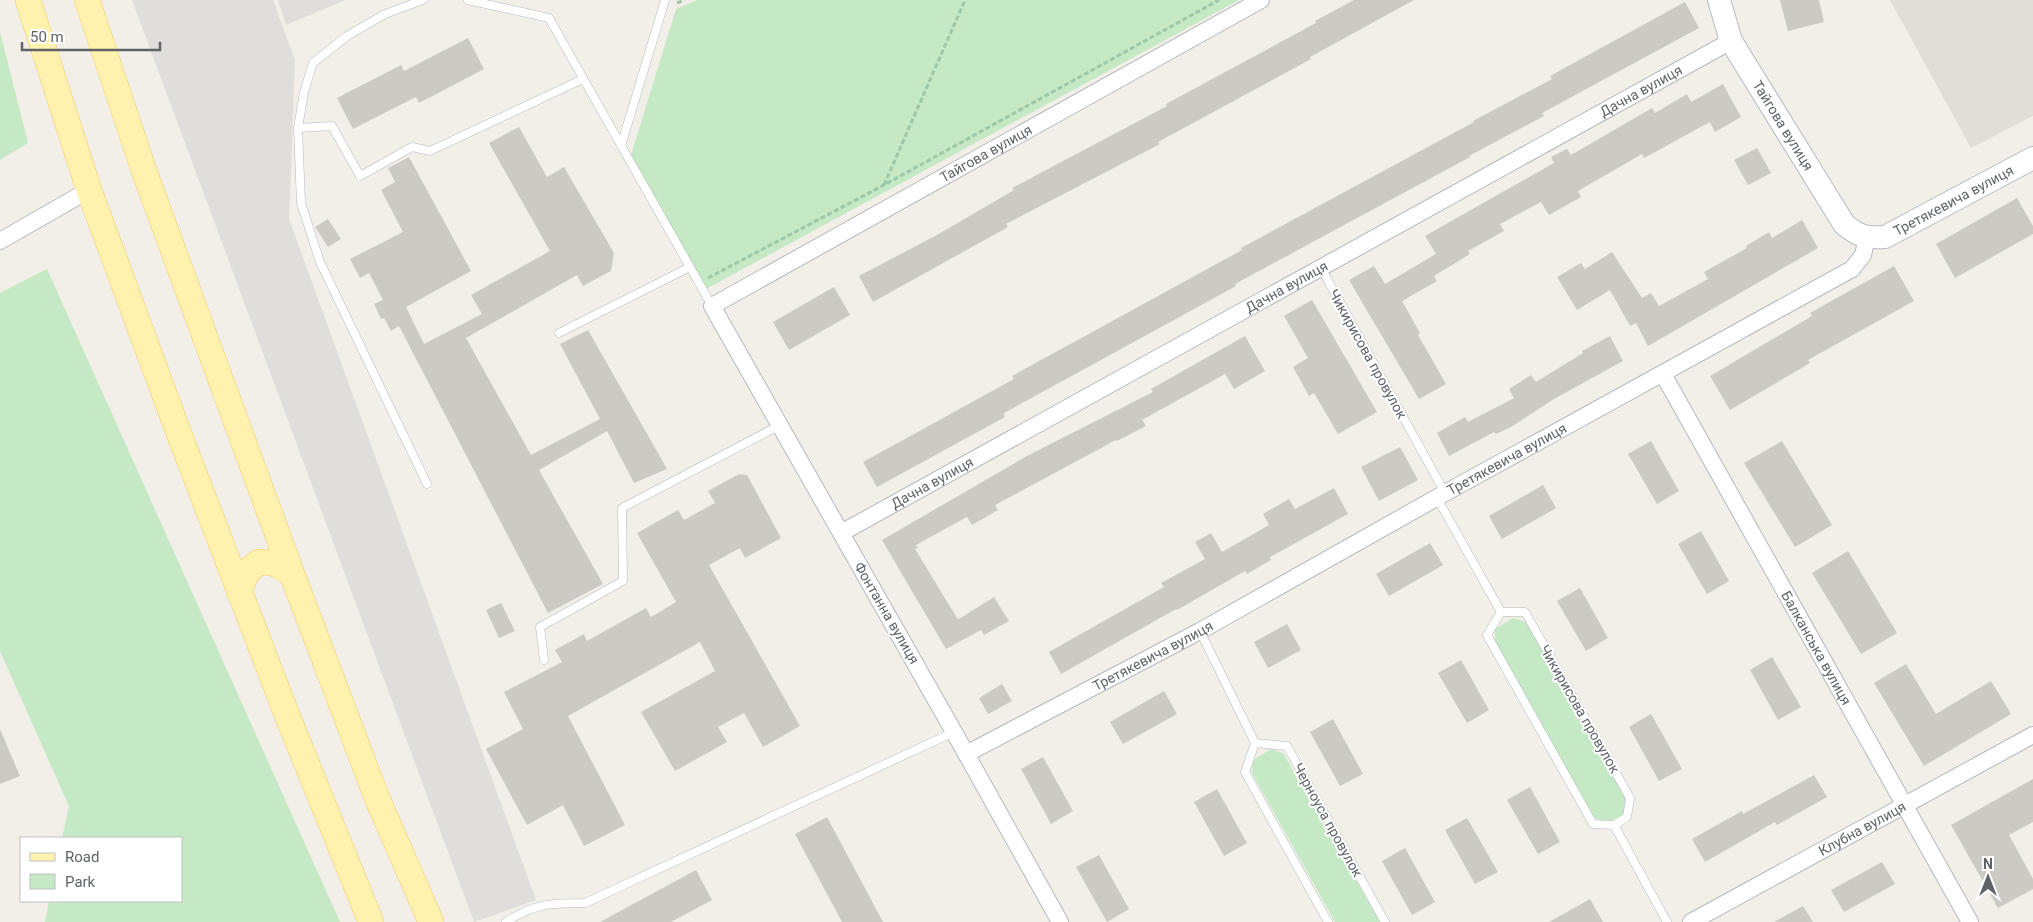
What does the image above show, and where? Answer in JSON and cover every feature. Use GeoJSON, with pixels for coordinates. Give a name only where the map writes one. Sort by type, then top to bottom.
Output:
{"type":"FeatureCollection","features":[{"type":"Feature","properties":{"kind":"main road"},"geometry":{"type":"LineString","coordinates":[[28,0],[90,190],[239,592],[371,922]]}},
{"type":"Feature","properties":{"kind":"main road"},"geometry":{"type":"LineString","coordinates":[[87,0],[143,168],[292,574],[377,798],[431,922]]}},
{"type":"Feature","properties":{"kind":"main road"},"geometry":{"type":"LineString","coordinates":[[239,592],[247,572],[259,562],[274,563],[292,574]]}},
{"type":"Feature","properties":{"kind":"street","name":"Тайгова вулиця"},"geometry":{"type":"LineString","coordinates":[[712,306],[1261,0]]}},
{"type":"Feature","properties":{"kind":"street","name":"Тайгова вулиця"},"geometry":{"type":"LineString","coordinates":[[1718,0],[1731,40],[1844,224],[1854,232],[1867,238]]}},
{"type":"Feature","properties":{"kind":"street","name":"Дачна вулиця"},"geometry":{"type":"LineString","coordinates":[[841,533],[1731,40]]}},
{"type":"Feature","properties":{"kind":"street","name":"Третякевича вулиця"},"geometry":{"type":"LineString","coordinates":[[966,754],[1200,631],[1852,269],[1863,255],[1867,238],[1885,237],[2033,158]]}},
{"type":"Feature","properties":{"kind":"street"},"geometry":{"type":"LineString","coordinates":[[0,240],[90,190]]}},
{"type":"Feature","properties":{"kind":"street","name":"Фонтанна вулиця"},"geometry":{"type":"LineString","coordinates":[[712,306],[954,732],[1058,921]]}},
{"type":"Feature","properties":{"kind":"street","name":"Балканська вулиця"},"geometry":{"type":"LineString","coordinates":[[1663,374],[1970,922]]}},
{"type":"Feature","properties":{"kind":"street","name":"Клубна вулиця"},"geometry":{"type":"LineString","coordinates":[[1691,922],[2033,735]]}},
{"type":"Feature","properties":{"kind":"lane"},"geometry":{"type":"LineString","coordinates":[[423,0],[385,14],[348,36],[313,63],[304,92],[298,128],[301,203],[320,262],[426,484]]}},
{"type":"Feature","properties":{"kind":"lane"},"geometry":{"type":"LineString","coordinates":[[468,0],[549,18],[712,306]]}},
{"type":"Feature","properties":{"kind":"lane"},"geometry":{"type":"LineString","coordinates":[[621,146],[665,0]]}},
{"type":"Feature","properties":{"kind":"lane"},"geometry":{"type":"LineString","coordinates":[[298,128],[332,126],[360,176],[412,147],[430,151],[583,79]]}},
{"type":"Feature","properties":{"kind":"lane"},"geometry":{"type":"LineString","coordinates":[[559,333],[690,267]]}},
{"type":"Feature","properties":{"kind":"lane","name":"Чикирисова провулок"},"geometry":{"type":"LineString","coordinates":[[1321,268],[1500,612],[1525,612],[1630,798],[1626,817],[1614,825]]}},
{"type":"Feature","properties":{"kind":"lane"},"geometry":{"type":"LineString","coordinates":[[544,660],[540,627],[623,581],[622,508],[780,425]]}},
{"type":"Feature","properties":{"kind":"lane"},"geometry":{"type":"LineString","coordinates":[[1500,612],[1487,634],[1593,824],[1614,825],[1667,922]]}},
{"type":"Feature","properties":{"kind":"lane"},"geometry":{"type":"LineString","coordinates":[[1200,631],[1255,743],[1245,772],[1328,922]]}},
{"type":"Feature","properties":{"kind":"lane"},"geometry":{"type":"LineString","coordinates":[[506,922],[523,910],[550,903],[586,903],[954,732]]}},
{"type":"Feature","properties":{"kind":"lane","name":"Черноуса провулок"},"geometry":{"type":"LineString","coordinates":[[1255,743],[1287,746],[1385,922]]}},
{"type":"Feature","properties":{"kind":"path"},"geometry":{"type":"LineString","coordinates":[[884,185],[965,0]]}},
{"type":"Feature","properties":{"kind":"path"},"geometry":{"type":"LineString","coordinates":[[699,283],[884,185],[1219,0]]}},
{"type":"Feature","properties":{"kind":"shaded area"},"geometry":{"type":"Polygon","coordinates":[[[132,0],[273,0],[295,60],[289,219],[536,900],[474,922],[132,0]]]}},
{"type":"Feature","properties":{"kind":"shaded area"},"geometry":{"type":"Polygon","coordinates":[[[278,0],[346,0],[286,25],[278,0]]]}},
{"type":"Feature","properties":{"kind":"shaded area"},"geometry":{"type":"Polygon","coordinates":[[[1890,0],[2033,0],[2033,116],[1971,148],[1890,0]]]}},
{"type":"Feature","properties":{"kind":"green space"},"geometry":{"type":"Polygon","coordinates":[[[698,0],[1239,0],[706,289],[631,155],[676,9],[698,0]]]}},
{"type":"Feature","properties":{"kind":"green space"},"geometry":{"type":"Polygon","coordinates":[[[0,32],[28,143],[0,160],[0,32]]]}},
{"type":"Feature","properties":{"kind":"green space"},"geometry":{"type":"Polygon","coordinates":[[[47,269],[340,922],[45,922],[49,902],[182,902],[182,837],[62,837],[69,806],[0,651],[0,293],[47,269]]]}},
{"type":"Feature","properties":{"kind":"green space"},"geometry":{"type":"Polygon","coordinates":[[[1513,618],[1526,622],[1627,798],[1624,814],[1609,822],[1593,818],[1495,642],[1495,629],[1513,618]]]}},
{"type":"Feature","properties":{"kind":"green space"},"geometry":{"type":"Polygon","coordinates":[[[1271,749],[1283,753],[1380,922],[1335,922],[1252,773],[1253,760],[1271,749]]]}},
{"type":"Feature","properties":{"kind":"building"},"geometry":{"type":"Polygon","coordinates":[[[1354,0],[1414,0],[1310,57],[1311,59],[1158,142],[1160,144],[1006,224],[1008,227],[873,302],[859,276],[937,235],[1014,190],[1012,188],[1167,106],[1166,104],[1316,23],[1315,21],[1354,0]]]}},
{"type":"Feature","properties":{"kind":"building"},"geometry":{"type":"Polygon","coordinates":[[[1780,0],[1819,0],[1824,22],[1788,31],[1780,0]]]}},
{"type":"Feature","properties":{"kind":"building"},"geometry":{"type":"Polygon","coordinates":[[[1685,2],[1699,28],[1542,113],[1544,116],[1470,157],[1235,284],[1236,286],[1004,413],[1005,417],[877,487],[863,462],[1014,379],[1012,376],[1242,250],[1241,248],[1552,79],[1550,76],[1685,2]]]}},
{"type":"Feature","properties":{"kind":"building"},"geometry":{"type":"Polygon","coordinates":[[[468,38],[484,69],[419,103],[416,97],[353,129],[337,98],[401,65],[404,71],[468,38]]]}},
{"type":"Feature","properties":{"kind":"building"},"geometry":{"type":"Polygon","coordinates":[[[1723,84],[1741,117],[1715,132],[1710,122],[1644,158],[1642,154],[1578,191],[1581,197],[1549,215],[1541,202],[1500,224],[1504,231],[1468,251],[1470,254],[1434,276],[1437,281],[1402,301],[1420,333],[1418,335],[1446,384],[1419,399],[1349,280],[1374,266],[1385,284],[1436,254],[1425,236],[1554,163],[1551,157],[1567,149],[1571,155],[1652,108],[1655,113],[1687,94],[1691,102],[1723,84]]]}},
{"type":"Feature","properties":{"kind":"building"},"geometry":{"type":"Polygon","coordinates":[[[519,127],[547,177],[564,167],[614,253],[611,271],[583,286],[577,275],[466,338],[531,455],[600,419],[560,344],[588,330],[667,469],[634,483],[607,431],[539,470],[603,584],[548,613],[399,326],[391,331],[384,318],[381,319],[374,304],[383,300],[369,273],[360,278],[350,259],[403,232],[381,190],[395,182],[388,168],[409,157],[471,271],[406,307],[424,344],[482,314],[471,295],[550,251],[489,143],[519,127]]]}},
{"type":"Feature","properties":{"kind":"building"},"geometry":{"type":"Polygon","coordinates":[[[1757,148],[1771,173],[1748,185],[1734,160],[1757,148]]]}},
{"type":"Feature","properties":{"kind":"building"},"geometry":{"type":"Polygon","coordinates":[[[2017,198],[2033,226],[2033,234],[1955,278],[1936,244],[2017,198]]]}},
{"type":"Feature","properties":{"kind":"building"},"geometry":{"type":"Polygon","coordinates":[[[328,219],[341,239],[328,247],[315,227],[328,219]]]}},
{"type":"Feature","properties":{"kind":"building"},"geometry":{"type":"Polygon","coordinates":[[[1802,220],[1818,248],[1648,346],[1636,323],[1630,326],[1610,290],[1577,310],[1557,277],[1581,263],[1585,269],[1612,252],[1642,298],[1651,293],[1659,306],[1708,279],[1704,272],[1747,248],[1746,246],[1769,232],[1772,238],[1802,220]]]}},
{"type":"Feature","properties":{"kind":"building"},"geometry":{"type":"Polygon","coordinates":[[[1894,266],[1914,301],[1808,360],[1810,363],[1730,410],[1710,376],[1812,316],[1810,313],[1894,266]]]}},
{"type":"Feature","properties":{"kind":"building"},"geometry":{"type":"Polygon","coordinates":[[[834,287],[850,315],[789,350],[773,322],[834,287]]]}},
{"type":"Feature","properties":{"kind":"building"},"geometry":{"type":"Polygon","coordinates":[[[1312,300],[1377,412],[1338,434],[1314,393],[1309,396],[1293,367],[1308,358],[1284,316],[1312,300]]]}},
{"type":"Feature","properties":{"kind":"building"},"geometry":{"type":"Polygon","coordinates":[[[1245,336],[1265,371],[1234,389],[1225,374],[1142,420],[1146,426],[1116,440],[995,505],[998,510],[972,525],[967,517],[916,545],[918,548],[915,549],[957,618],[959,619],[994,597],[1009,621],[984,635],[981,630],[946,649],[882,540],[1027,456],[1153,392],[1151,389],[1245,336]]]}},
{"type":"Feature","properties":{"kind":"building"},"geometry":{"type":"Polygon","coordinates":[[[1610,336],[1623,361],[1554,399],[1511,427],[1496,434],[1494,432],[1449,456],[1437,433],[1465,417],[1468,422],[1514,398],[1509,389],[1531,375],[1536,382],[1583,353],[1582,351],[1610,336]]]}},
{"type":"Feature","properties":{"kind":"building"},"geometry":{"type":"Polygon","coordinates":[[[1651,441],[1679,491],[1657,504],[1628,454],[1651,441]]]}},
{"type":"Feature","properties":{"kind":"building"},"geometry":{"type":"Polygon","coordinates":[[[1782,441],[1832,525],[1795,547],[1744,463],[1782,441]]]}},
{"type":"Feature","properties":{"kind":"building"},"geometry":{"type":"Polygon","coordinates":[[[1400,447],[1418,480],[1379,501],[1361,467],[1400,447]]]}},
{"type":"Feature","properties":{"kind":"building"},"geometry":{"type":"Polygon","coordinates":[[[739,474],[747,475],[781,538],[745,558],[740,548],[709,565],[800,726],[763,747],[744,713],[718,727],[727,742],[675,771],[641,712],[715,671],[700,642],[568,716],[625,825],[584,846],[563,805],[527,825],[486,749],[523,729],[504,692],[562,662],[555,650],[584,634],[587,641],[646,608],[651,617],[676,602],[637,533],[678,510],[684,520],[715,503],[708,491],[739,474]]]}},
{"type":"Feature","properties":{"kind":"building"},"geometry":{"type":"Polygon","coordinates":[[[1543,485],[1556,508],[1502,539],[1489,516],[1543,485]]]}},
{"type":"Feature","properties":{"kind":"building"},"geometry":{"type":"Polygon","coordinates":[[[1334,488],[1348,514],[1270,557],[1271,560],[1247,574],[1245,571],[1061,674],[1049,652],[1164,587],[1161,583],[1205,559],[1195,542],[1211,533],[1222,552],[1269,525],[1263,514],[1289,499],[1295,509],[1334,488]]]}},
{"type":"Feature","properties":{"kind":"building"},"geometry":{"type":"Polygon","coordinates":[[[1701,531],[1729,581],[1707,594],[1678,544],[1701,531]]]}},
{"type":"Feature","properties":{"kind":"building"},"geometry":{"type":"Polygon","coordinates":[[[1430,543],[1443,565],[1389,596],[1376,574],[1430,543]]]}},
{"type":"Feature","properties":{"kind":"building"},"geometry":{"type":"Polygon","coordinates":[[[1848,551],[1897,633],[1861,654],[1812,573],[1848,551]]]}},
{"type":"Feature","properties":{"kind":"building"},"geometry":{"type":"Polygon","coordinates":[[[1580,588],[1608,638],[1586,651],[1557,601],[1580,588]]]}},
{"type":"Feature","properties":{"kind":"building"},"geometry":{"type":"Polygon","coordinates":[[[501,603],[515,631],[499,638],[486,610],[501,603]]]}},
{"type":"Feature","properties":{"kind":"building"},"geometry":{"type":"Polygon","coordinates":[[[1287,624],[1301,650],[1268,668],[1254,642],[1287,624]]]}},
{"type":"Feature","properties":{"kind":"building"},"geometry":{"type":"Polygon","coordinates":[[[1772,657],[1801,707],[1778,720],[1750,670],[1772,657]]]}},
{"type":"Feature","properties":{"kind":"building"},"geometry":{"type":"Polygon","coordinates":[[[1461,660],[1489,710],[1467,723],[1438,673],[1461,660]]]}},
{"type":"Feature","properties":{"kind":"building"},"geometry":{"type":"Polygon","coordinates":[[[1906,664],[1936,714],[1991,681],[2011,714],[1924,766],[1874,683],[1906,664]]]}},
{"type":"Feature","properties":{"kind":"building"},"geometry":{"type":"Polygon","coordinates":[[[1002,684],[1012,701],[988,714],[979,698],[1002,684]]]}},
{"type":"Feature","properties":{"kind":"building"},"geometry":{"type":"Polygon","coordinates":[[[1164,691],[1177,714],[1123,744],[1110,722],[1164,691]]]}},
{"type":"Feature","properties":{"kind":"building"},"geometry":{"type":"Polygon","coordinates":[[[1651,714],[1682,769],[1659,781],[1629,727],[1651,714]]]}},
{"type":"Feature","properties":{"kind":"building"},"geometry":{"type":"Polygon","coordinates":[[[1333,719],[1363,774],[1340,786],[1310,732],[1333,719]]]}},
{"type":"Feature","properties":{"kind":"building"},"geometry":{"type":"Polygon","coordinates":[[[0,729],[20,776],[0,784],[0,729]]]}},
{"type":"Feature","properties":{"kind":"building"},"geometry":{"type":"Polygon","coordinates":[[[1043,757],[1073,811],[1051,824],[1021,769],[1043,757]]]}},
{"type":"Feature","properties":{"kind":"building"},"geometry":{"type":"Polygon","coordinates":[[[1814,775],[1827,797],[1777,825],[1775,822],[1705,862],[1692,839],[1742,811],[1743,814],[1814,775]]]}},
{"type":"Feature","properties":{"kind":"building"},"geometry":{"type":"Polygon","coordinates":[[[2033,779],[2033,822],[2009,835],[2033,879],[2033,889],[1998,908],[1951,825],[2033,779]]]}},
{"type":"Feature","properties":{"kind":"building"},"geometry":{"type":"Polygon","coordinates":[[[1530,787],[1560,842],[1538,854],[1507,800],[1530,787]]]}},
{"type":"Feature","properties":{"kind":"building"},"geometry":{"type":"Polygon","coordinates":[[[1217,789],[1247,843],[1224,856],[1194,802],[1217,789]]]}},
{"type":"Feature","properties":{"kind":"building"},"geometry":{"type":"Polygon","coordinates":[[[827,817],[883,922],[842,922],[795,834],[827,817]]]}},
{"type":"Feature","properties":{"kind":"building"},"geometry":{"type":"Polygon","coordinates":[[[1467,818],[1498,872],[1475,884],[1445,830],[1467,818]]]}},
{"type":"Feature","properties":{"kind":"building"},"geometry":{"type":"Polygon","coordinates":[[[1405,848],[1435,902],[1412,915],[1382,861],[1405,848]]]}},
{"type":"Feature","properties":{"kind":"building"},"geometry":{"type":"Polygon","coordinates":[[[1099,855],[1129,909],[1107,922],[1076,867],[1099,855]]]}},
{"type":"Feature","properties":{"kind":"building"},"geometry":{"type":"Polygon","coordinates":[[[1882,862],[1895,884],[1844,912],[1831,890],[1882,862]]]}},
{"type":"Feature","properties":{"kind":"building"},"geometry":{"type":"Polygon","coordinates":[[[696,870],[712,900],[671,922],[600,922],[696,870]]]}},
{"type":"Feature","properties":{"kind":"building"},"geometry":{"type":"Polygon","coordinates":[[[1590,899],[1603,922],[1549,922],[1590,899]]]}},
{"type":"Feature","properties":{"kind":"building"},"geometry":{"type":"Polygon","coordinates":[[[1803,906],[1813,922],[1774,922],[1803,906]]]}}]}
